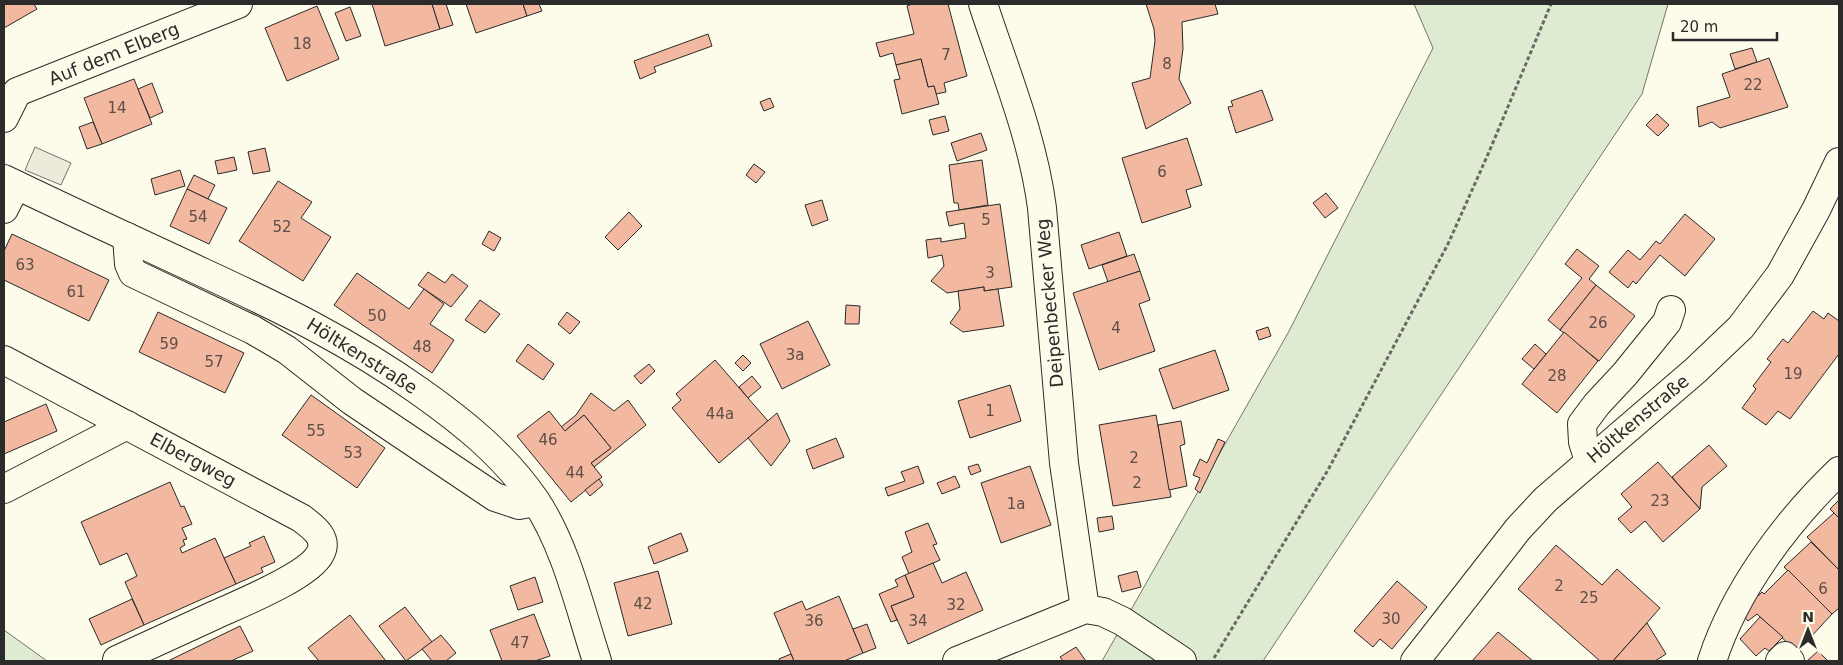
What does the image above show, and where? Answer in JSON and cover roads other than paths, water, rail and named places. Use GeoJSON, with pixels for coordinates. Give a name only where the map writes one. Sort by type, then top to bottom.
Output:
{"type":"FeatureCollection","features":[{"type":"Feature","properties":{"kind":"street","name":"Auf dem Elberg"},"geometry":{"type":"LineString","coordinates":[[4,118],[18,92],[238,4]]}},
{"type":"Feature","properties":{"kind":"street","name":"Deipenbecker Weg"},"geometry":{"type":"LineString","coordinates":[[983,4],[1029,141],[1038,179],[1064,463],[1085,609]]}},
{"type":"Feature","properties":{"kind":"street","name":"Höltkenstraße"},"geometry":{"type":"LineString","coordinates":[[1416,661],[1518,529],[1546,499],[1696,370],[1741,327],[1780,275],[1816,210],[1839,162]]}},
{"type":"Feature","properties":{"kind":"street"},"geometry":{"type":"LineString","coordinates":[[4,210],[10,182]]}},
{"type":"Feature","properties":{"kind":"street","name":"Höltkenstraße"},"geometry":{"type":"LineString","coordinates":[[10,182],[302,319],[375,361],[441,406],[492,448],[536,502],[556,540],[597,661]]}},
{"type":"Feature","properties":{"kind":"street"},"geometry":{"type":"LineString","coordinates":[[127,236],[129,264],[134,273],[253,330],[287,350],[352,401],[494,497],[519,505],[536,502]]}},
{"type":"Feature","properties":{"kind":"street"},"geometry":{"type":"LineString","coordinates":[[1589,461],[1582,442],[1582,424],[1667,322],[1671,310]]}},
{"type":"Feature","properties":{"kind":"street","name":"Elbergweg"},"geometry":{"type":"LineString","coordinates":[[4,360],[301,518],[315,529],[322,538],[321,554],[314,562],[286,582],[117,660]]}},
{"type":"Feature","properties":{"kind":"street"},"geometry":{"type":"LineString","coordinates":[[4,489],[127,426]]}},
{"type":"Feature","properties":{"kind":"street"},"geometry":{"type":"LineString","coordinates":[[1712,661],[1728,618],[1748,584],[1796,517],[1820,489],[1839,471]]}},
{"type":"Feature","properties":{"kind":"street"},"geometry":{"type":"LineString","coordinates":[[957,661],[1085,609],[1103,612],[1122,621],[1182,661]]}},
{"type":"Feature","properties":{"kind":"street"},"geometry":{"type":"LineString","coordinates":[[1780,661],[1786,656],[1790,661]]}}]}
